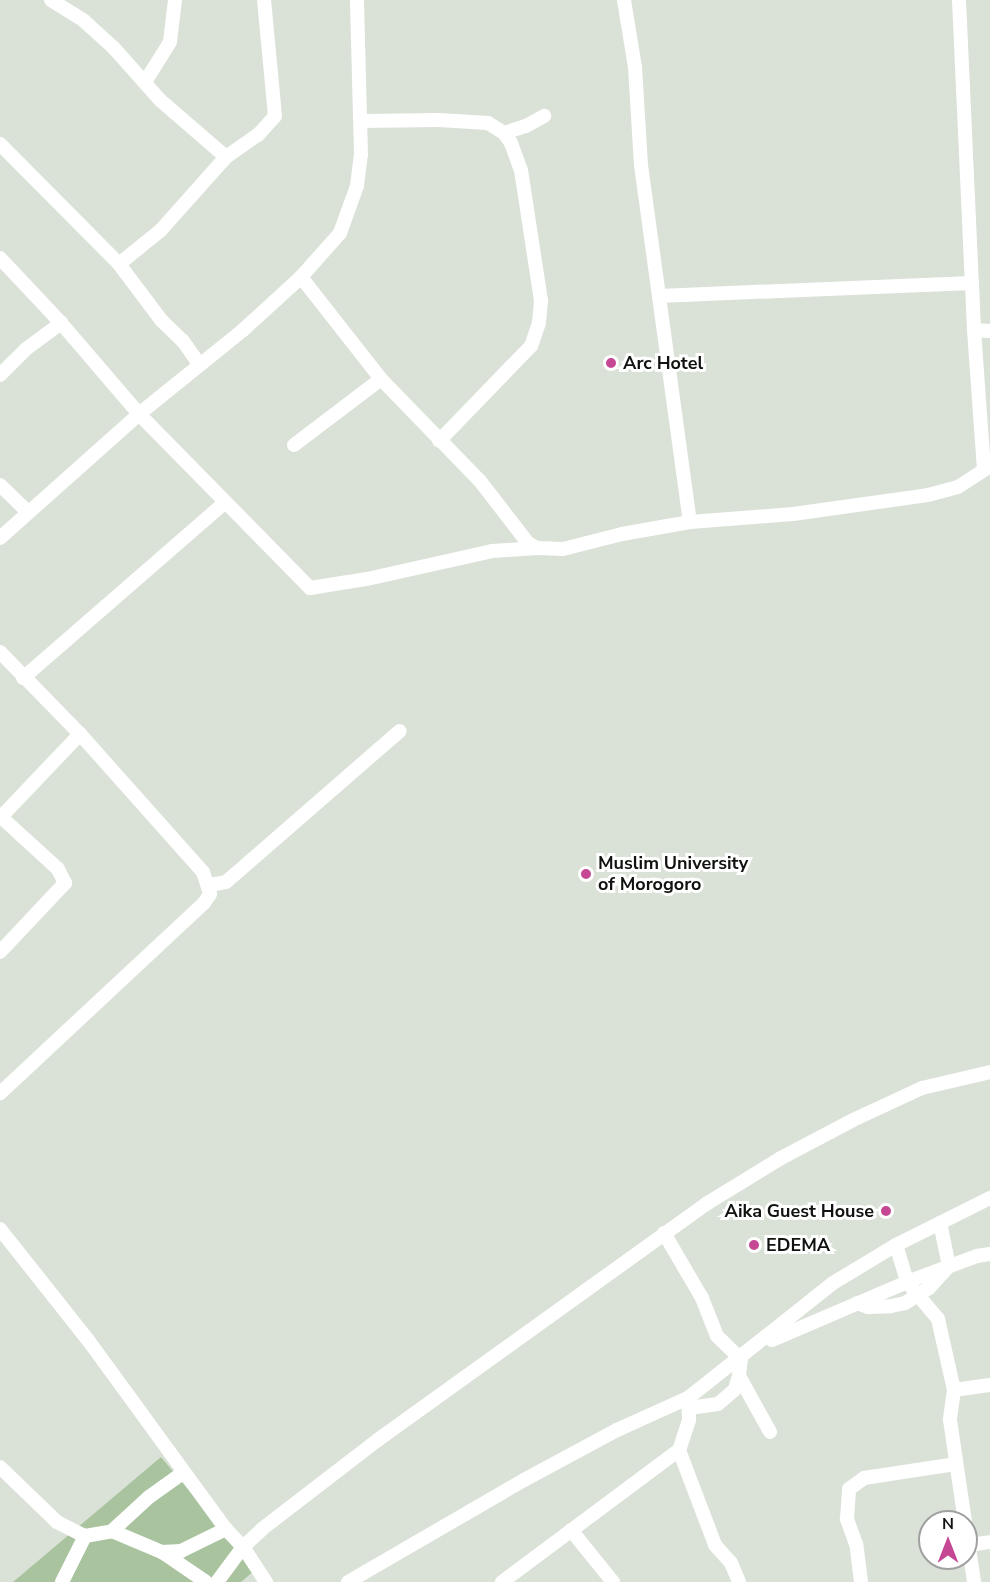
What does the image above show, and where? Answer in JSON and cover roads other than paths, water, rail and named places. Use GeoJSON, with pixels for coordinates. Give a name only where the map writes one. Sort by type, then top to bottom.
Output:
{"type":"FeatureCollection","features":[{"type":"Feature","properties":{"kind":"street"},"geometry":{"type":"LineString","coordinates":[[51,0],[84,21],[160,100],[226,157]]}},
{"type":"Feature","properties":{"kind":"street"},"geometry":{"type":"LineString","coordinates":[[145,82],[170,42],[175,0]]}},
{"type":"Feature","properties":{"kind":"street"},"geometry":{"type":"LineString","coordinates":[[119,264],[161,230],[226,157],[258,135],[275,116],[264,0]]}},
{"type":"Feature","properties":{"kind":"street"},"geometry":{"type":"LineString","coordinates":[[0,538],[99,453],[139,414],[176,387],[199,364],[243,330],[301,277],[340,233],[357,186],[361,122],[357,0]]}},
{"type":"Feature","properties":{"kind":"street"},"geometry":{"type":"LineString","coordinates":[[624,0],[635,67],[641,165],[690,522]]}},
{"type":"Feature","properties":{"kind":"street"},"geometry":{"type":"LineString","coordinates":[[0,258],[61,323],[139,414],[310,588],[367,579],[492,551],[562,549],[622,534],[690,522],[793,513],[928,495],[958,487],[987,468],[974,330],[959,0]]}},
{"type":"Feature","properties":{"kind":"street"},"geometry":{"type":"LineString","coordinates":[[504,133],[526,126],[544,116]]}},
{"type":"Feature","properties":{"kind":"street"},"geometry":{"type":"LineString","coordinates":[[361,122],[469,120],[488,123],[504,133],[517,154],[525,189],[542,300],[539,323],[531,346],[439,441]]}},
{"type":"Feature","properties":{"kind":"street"},"geometry":{"type":"LineString","coordinates":[[0,144],[119,264],[162,321],[183,341],[199,364]]}},
{"type":"Feature","properties":{"kind":"street"},"geometry":{"type":"LineString","coordinates":[[301,277],[381,379],[480,481],[528,543],[537,548]]}},
{"type":"Feature","properties":{"kind":"street"},"geometry":{"type":"LineString","coordinates":[[659,296],[972,283]]}},
{"type":"Feature","properties":{"kind":"street"},"geometry":{"type":"LineString","coordinates":[[0,375],[26,349],[61,323]]}},
{"type":"Feature","properties":{"kind":"street"},"geometry":{"type":"LineString","coordinates":[[974,330],[990,331]]}},
{"type":"Feature","properties":{"kind":"street"},"geometry":{"type":"LineString","coordinates":[[294,445],[381,379]]}},
{"type":"Feature","properties":{"kind":"street"},"geometry":{"type":"LineString","coordinates":[[0,485],[28,512]]}},
{"type":"Feature","properties":{"kind":"street"},"geometry":{"type":"LineString","coordinates":[[23,678],[224,503]]}},
{"type":"Feature","properties":{"kind":"street"},"geometry":{"type":"LineString","coordinates":[[0,652],[80,734],[203,872],[210,894],[204,903],[0,1093]]}},
{"type":"Feature","properties":{"kind":"street"},"geometry":{"type":"LineString","coordinates":[[209,885],[226,882],[400,731]]}},
{"type":"Feature","properties":{"kind":"street"},"geometry":{"type":"LineString","coordinates":[[0,952],[65,884],[58,869],[0,817],[80,734]]}},
{"type":"Feature","properties":{"kind":"street"},"geometry":{"type":"LineString","coordinates":[[218,1582],[243,1547],[262,1528],[379,1439],[664,1233],[781,1158],[853,1120],[922,1088],[990,1071]]}},
{"type":"Feature","properties":{"kind":"street"},"geometry":{"type":"LineString","coordinates":[[348,1582],[617,1430],[689,1403],[833,1283],[896,1245],[990,1198]]}},
{"type":"Feature","properties":{"kind":"street"},"geometry":{"type":"LineString","coordinates":[[940,1223],[949,1266]]}},
{"type":"Feature","properties":{"kind":"street"},"geometry":{"type":"LineString","coordinates":[[0,1229],[88,1340],[226,1529],[243,1547],[266,1582]]}},
{"type":"Feature","properties":{"kind":"street"},"geometry":{"type":"LineString","coordinates":[[664,1233],[702,1298],[717,1336],[741,1359]]}},
{"type":"Feature","properties":{"kind":"street"},"geometry":{"type":"LineString","coordinates":[[896,1245],[907,1282],[938,1319],[954,1390],[950,1420],[963,1510]]}},
{"type":"Feature","properties":{"kind":"street"},"geometry":{"type":"LineString","coordinates":[[756,1347],[907,1282],[990,1254]]}},
{"type":"Feature","properties":{"kind":"street"},"geometry":{"type":"LineString","coordinates":[[857,1303],[868,1307],[891,1306],[919,1297],[949,1266]]}},
{"type":"Feature","properties":{"kind":"street"},"geometry":{"type":"LineString","coordinates":[[689,1403],[718,1404],[735,1389],[741,1359]]}},
{"type":"Feature","properties":{"kind":"street"},"geometry":{"type":"LineString","coordinates":[[739,1376],[770,1432]]}},
{"type":"Feature","properties":{"kind":"street"},"geometry":{"type":"LineString","coordinates":[[954,1390],[990,1385]]}},
{"type":"Feature","properties":{"kind":"street"},"geometry":{"type":"LineString","coordinates":[[502,1582],[679,1450],[689,1420],[689,1403]]}},
{"type":"Feature","properties":{"kind":"street"},"geometry":{"type":"LineString","coordinates":[[679,1450],[715,1545],[731,1563],[739,1582]]}},
{"type":"Feature","properties":{"kind":"street"},"geometry":{"type":"LineString","coordinates":[[861,1582],[856,1544],[847,1519],[849,1489],[857,1480],[955,1464]]}},
{"type":"Feature","properties":{"kind":"street"},"geometry":{"type":"LineString","coordinates":[[0,1467],[57,1522],[85,1536],[111,1531],[149,1497],[184,1472]]}},
{"type":"Feature","properties":{"kind":"street"},"geometry":{"type":"LineString","coordinates":[[162,1552],[181,1551],[226,1529]]}},
{"type":"Feature","properties":{"kind":"street"},"geometry":{"type":"LineString","coordinates":[[571,1530],[613,1582]]}},
{"type":"Feature","properties":{"kind":"street"},"geometry":{"type":"LineString","coordinates":[[111,1531],[162,1552],[206,1582]]}},
{"type":"Feature","properties":{"kind":"street"},"geometry":{"type":"LineString","coordinates":[[62,1582],[85,1536]]}},
{"type":"Feature","properties":{"kind":"place","name":"Arc Hotel"},"geometry":{"type":"Point","coordinates":[611,363]}},
{"type":"Feature","properties":{"kind":"place","name":"Muslim University of Morogoro"},"geometry":{"type":"Point","coordinates":[586,874]}},
{"type":"Feature","properties":{"kind":"place","name":"Aika Guest House"},"geometry":{"type":"Point","coordinates":[886,1211]}},
{"type":"Feature","properties":{"kind":"place","name":"EDEMA"},"geometry":{"type":"Point","coordinates":[754,1245]}}]}
